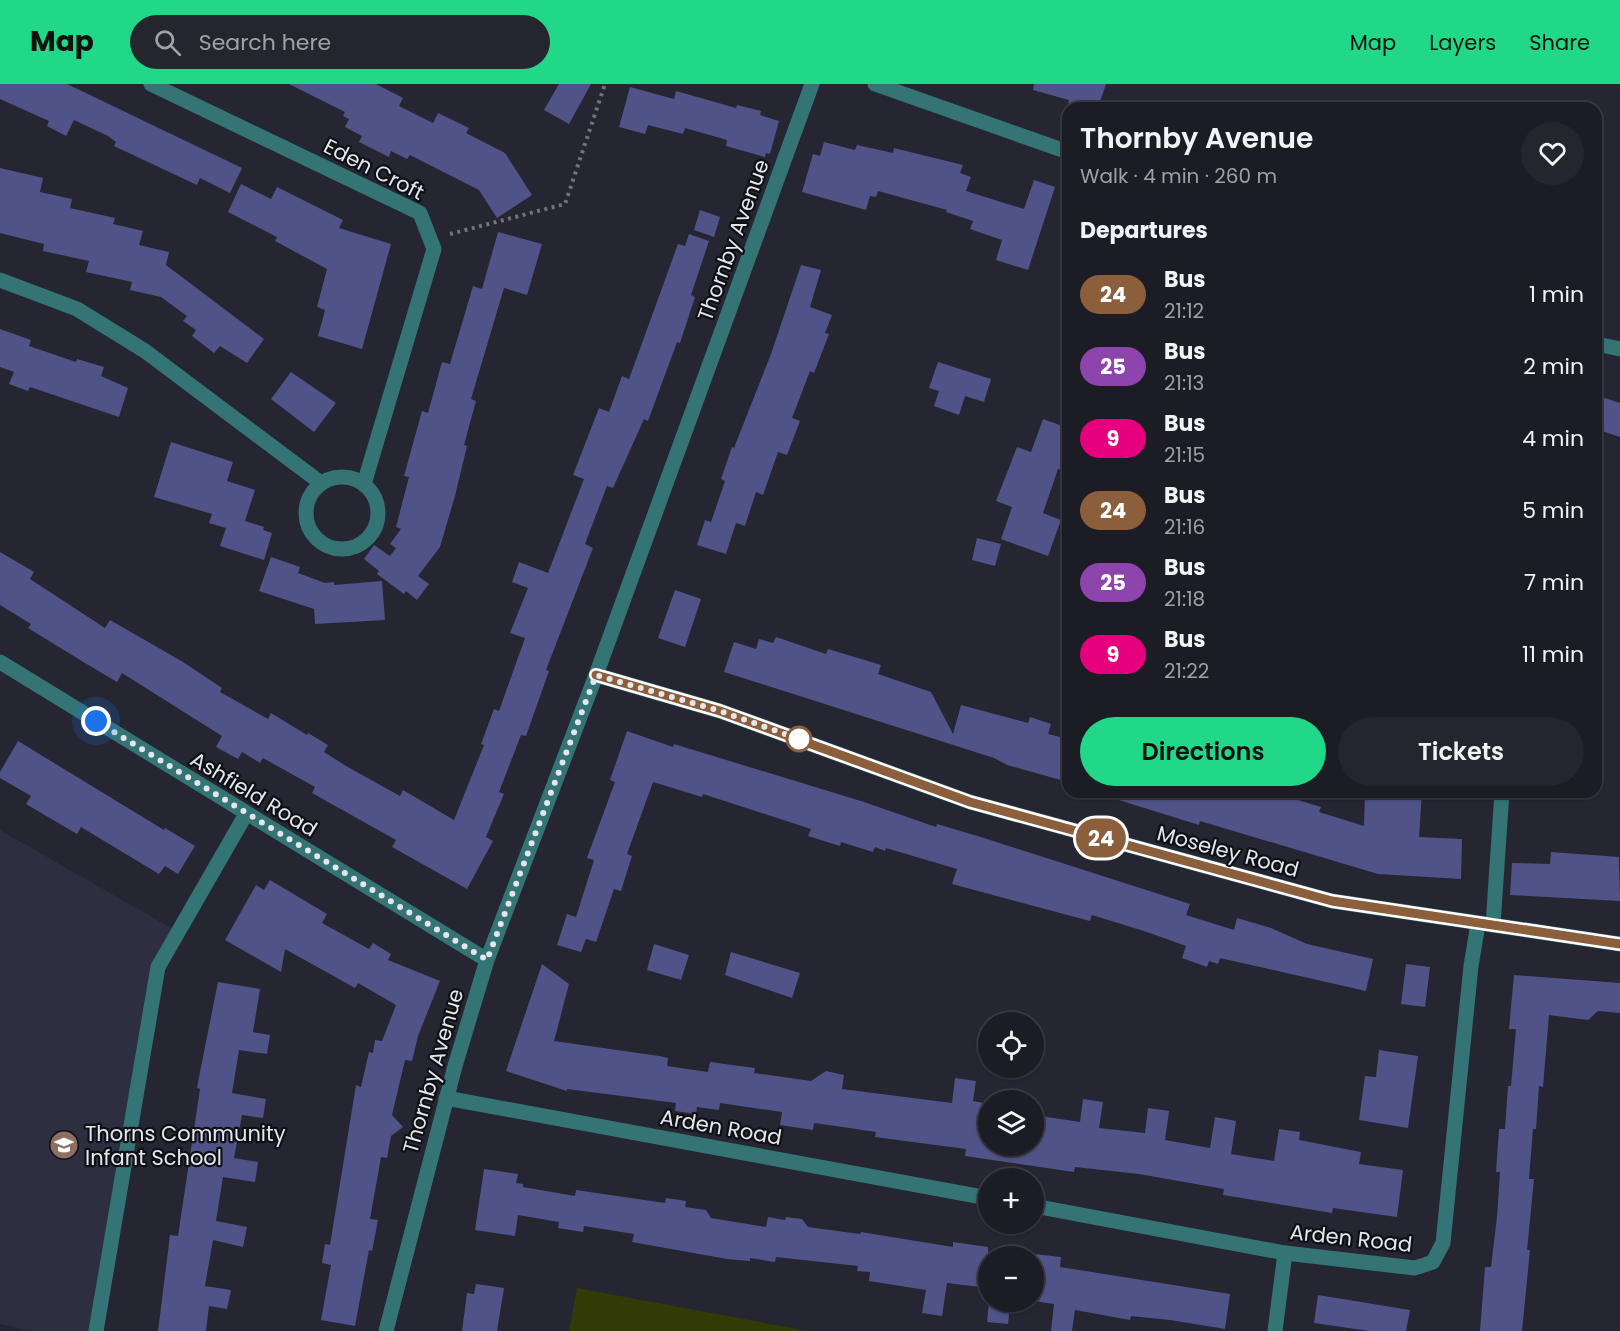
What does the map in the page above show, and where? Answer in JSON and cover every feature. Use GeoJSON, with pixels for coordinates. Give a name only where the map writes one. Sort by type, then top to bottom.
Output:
{"type":"FeatureCollection","features":[{"type":"Feature","properties":{"kind":"street","name":"Eden Croft"},"geometry":{"type":"LineString","coordinates":[[151,84],[420,213],[431,239]]}},
{"type":"Feature","properties":{"kind":"street","name":"Thornby Avenue"},"geometry":{"type":"LineString","coordinates":[[386,1331],[446,1098],[487,960],[596,675],[812,84]]}},
{"type":"Feature","properties":{"kind":"street"},"geometry":{"type":"LineString","coordinates":[[875,84],[1062,150]]}},
{"type":"Feature","properties":{"kind":"street"},"geometry":{"type":"LineString","coordinates":[[364,484],[434,249],[431,239]]}},
{"type":"Feature","properties":{"kind":"street"},"geometry":{"type":"LineString","coordinates":[[0,280],[77,309],[145,351],[321,483]]}},
{"type":"Feature","properties":{"kind":"street"},"geometry":{"type":"LineString","coordinates":[[1602,345],[1620,349]]}},
{"type":"Feature","properties":{"kind":"street"},"geometry":{"type":"LineString","coordinates":[[341,476],[353,478],[364,484],[375,498],[378,510],[374,530],[361,544],[349,549],[336,549],[317,539],[309,529],[306,517],[307,503],[312,492],[321,483],[341,476]]}},
{"type":"Feature","properties":{"kind":"street","name":"Ashfield Road"},"geometry":{"type":"LineString","coordinates":[[0,662],[487,960]]}},
{"type":"Feature","properties":{"kind":"street","name":"Moseley Road"},"geometry":{"type":"LineString","coordinates":[[596,675],[720,711],[970,802],[1332,901],[1620,944]]}},
{"type":"Feature","properties":{"kind":"street","name":"Arden Road"},"geometry":{"type":"LineString","coordinates":[[1044,1208],[1285,1253],[1415,1268],[1433,1262],[1443,1243],[1501,798]]}},
{"type":"Feature","properties":{"kind":"street"},"geometry":{"type":"LineString","coordinates":[[96,1331],[158,967],[246,813]]}},
{"type":"Feature","properties":{"kind":"street","name":"Arden Road"},"geometry":{"type":"LineString","coordinates":[[446,1098],[978,1196]]}},
{"type":"Feature","properties":{"kind":"street"},"geometry":{"type":"LineString","coordinates":[[1275,1331],[1285,1253]]}},
{"type":"Feature","properties":{"kind":"path"},"geometry":{"type":"LineString","coordinates":[[431,239],[564,204],[604,84]]}},
{"type":"Feature","properties":{"kind":"shaded area","name":"Thorns Community Infant School"},"geometry":{"type":"Polygon","coordinates":[[[0,830],[178,932],[158,967],[96,1331],[31,1331],[0,1324],[0,830]]]}},
{"type":"Feature","properties":{"kind":"green space"},"geometry":{"type":"Polygon","coordinates":[[[577,1288],[808,1331],[569,1331],[577,1288]]]}},
{"type":"Feature","properties":{"kind":"building"},"geometry":{"type":"Polygon","coordinates":[[[0,84],[67,84],[242,168],[230,193],[200,178],[197,185],[114,146],[116,142],[108,136],[74,120],[66,136],[47,126],[49,121],[0,99],[0,84]]]}},
{"type":"Feature","properties":{"kind":"building"},"geometry":{"type":"Polygon","coordinates":[[[289,84],[376,84],[403,98],[399,106],[433,123],[438,113],[469,128],[466,133],[505,153],[532,195],[497,218],[479,190],[410,155],[407,159],[391,151],[389,157],[359,142],[362,136],[345,127],[349,119],[343,116],[345,112],[289,84]]]}},
{"type":"Feature","properties":{"kind":"building"},"geometry":{"type":"Polygon","coordinates":[[[559,84],[591,84],[569,124],[544,110],[559,84]]]}},
{"type":"Feature","properties":{"kind":"building"},"geometry":{"type":"Polygon","coordinates":[[[1034,84],[1106,84],[1100,102],[1068,102],[1069,100],[1033,90],[1034,84]]]}},
{"type":"Feature","properties":{"kind":"building"},"geometry":{"type":"Polygon","coordinates":[[[630,87],[674,99],[676,91],[736,108],[737,105],[761,111],[760,115],[779,121],[770,154],[766,153],[765,157],[726,146],[727,140],[685,128],[683,134],[648,125],[645,134],[619,127],[630,87]]]}},
{"type":"Feature","properties":{"kind":"building"},"geometry":{"type":"Polygon","coordinates":[[[824,142],[855,150],[857,145],[893,153],[894,148],[963,165],[960,173],[971,177],[966,191],[1024,209],[1034,180],[1055,187],[1028,270],[996,260],[1002,240],[970,229],[973,221],[946,212],[947,210],[878,191],[876,197],[870,196],[866,210],[802,192],[813,154],[820,156],[824,142]]]}},
{"type":"Feature","properties":{"kind":"building"},"geometry":{"type":"Polygon","coordinates":[[[0,168],[43,178],[40,192],[72,199],[70,208],[115,218],[113,224],[143,231],[139,245],[169,252],[166,265],[264,339],[247,363],[220,346],[214,353],[192,336],[196,330],[183,321],[187,316],[161,297],[130,290],[132,282],[86,272],[89,261],[43,251],[44,244],[0,233],[0,168]]]}},
{"type":"Feature","properties":{"kind":"building"},"geometry":{"type":"Polygon","coordinates":[[[241,184],[271,199],[277,187],[343,220],[339,228],[391,244],[362,349],[318,336],[325,310],[317,307],[327,269],[275,241],[277,237],[228,212],[241,184]]]}},
{"type":"Feature","properties":{"kind":"building"},"geometry":{"type":"Polygon","coordinates":[[[700,210],[720,217],[714,237],[694,230],[700,210]]]}},
{"type":"Feature","properties":{"kind":"building"},"geometry":{"type":"Polygon","coordinates":[[[498,232],[542,244],[527,295],[504,288],[471,399],[476,401],[464,445],[467,446],[455,496],[440,547],[418,576],[429,584],[417,600],[406,591],[404,594],[377,574],[379,571],[364,559],[374,545],[390,556],[396,548],[390,544],[401,529],[396,527],[409,477],[404,476],[422,411],[428,413],[442,362],[450,364],[473,286],[482,289],[498,232]]]}},
{"type":"Feature","properties":{"kind":"building"},"geometry":{"type":"Polygon","coordinates":[[[689,234],[709,241],[691,295],[695,297],[680,343],[677,342],[648,421],[644,419],[613,488],[607,486],[585,544],[593,548],[546,670],[549,671],[526,736],[521,735],[499,792],[504,794],[486,837],[493,841],[467,889],[392,847],[396,840],[312,793],[315,787],[263,758],[260,763],[242,752],[238,759],[216,747],[222,736],[122,673],[117,682],[28,628],[31,624],[0,605],[0,552],[34,572],[30,579],[105,628],[110,620],[183,662],[222,688],[220,692],[268,719],[271,713],[328,745],[324,752],[346,766],[400,796],[403,790],[454,820],[484,745],[481,744],[494,709],[499,711],[525,638],[510,633],[528,588],[512,582],[519,562],[548,573],[584,479],[573,475],[599,408],[609,412],[622,376],[629,379],[678,244],[685,246],[689,234]]]}},
{"type":"Feature","properties":{"kind":"building"},"geometry":{"type":"Polygon","coordinates":[[[801,265],[821,270],[810,307],[832,315],[825,333],[829,334],[814,373],[810,371],[792,418],[800,421],[787,455],[778,452],[763,495],[756,492],[745,526],[736,523],[726,554],[697,545],[705,520],[711,522],[725,481],[721,479],[732,447],[734,448],[771,354],[801,265]]]}},
{"type":"Feature","properties":{"kind":"building"},"geometry":{"type":"Polygon","coordinates":[[[0,329],[31,340],[29,346],[76,362],[77,359],[104,367],[101,376],[128,388],[119,417],[30,387],[28,391],[9,384],[14,372],[0,367],[0,329]]]}},
{"type":"Feature","properties":{"kind":"building"},"geometry":{"type":"Polygon","coordinates":[[[938,362],[991,379],[984,402],[965,396],[959,415],[934,406],[939,391],[929,388],[938,362]]]}},
{"type":"Feature","properties":{"kind":"building"},"geometry":{"type":"Polygon","coordinates":[[[291,372],[336,403],[314,432],[271,399],[291,372]]]}},
{"type":"Feature","properties":{"kind":"building"},"geometry":{"type":"Polygon","coordinates":[[[1602,397],[1620,403],[1620,437],[1602,431],[1602,397]]]}},
{"type":"Feature","properties":{"kind":"building"},"geometry":{"type":"Polygon","coordinates":[[[1043,419],[1062,426],[1062,470],[1058,469],[1043,513],[1061,520],[1048,556],[1001,539],[1012,507],[996,501],[1017,447],[1031,452],[1043,419]]]}},
{"type":"Feature","properties":{"kind":"building"},"geometry":{"type":"Polygon","coordinates":[[[171,442],[233,462],[227,481],[255,490],[245,521],[264,527],[263,530],[272,533],[264,560],[220,546],[226,528],[209,523],[212,514],[154,497],[171,442]]]}},
{"type":"Feature","properties":{"kind":"building"},"geometry":{"type":"Polygon","coordinates":[[[977,538],[1001,544],[995,566],[972,560],[977,538]]]}},
{"type":"Feature","properties":{"kind":"building"},"geometry":{"type":"Polygon","coordinates":[[[271,557],[300,567],[298,573],[325,583],[334,582],[334,585],[382,581],[385,620],[315,624],[314,609],[259,591],[271,557]]]}},
{"type":"Feature","properties":{"kind":"building"},"geometry":{"type":"Polygon","coordinates":[[[675,590],[701,599],[685,647],[658,638],[675,590]]]}},
{"type":"Feature","properties":{"kind":"building"},"geometry":{"type":"Polygon","coordinates":[[[776,637],[826,654],[828,649],[881,665],[878,674],[931,692],[953,734],[961,705],[1028,723],[1030,717],[1051,724],[1048,734],[1062,738],[1062,780],[1007,765],[994,758],[724,672],[734,642],[756,649],[759,639],[773,643],[776,637]]]}},
{"type":"Feature","properties":{"kind":"building"},"geometry":{"type":"Polygon","coordinates":[[[627,731],[673,747],[674,744],[864,802],[936,827],[937,824],[984,838],[1190,904],[1186,915],[1234,930],[1237,918],[1271,928],[1307,944],[1373,959],[1366,991],[1220,958],[1218,964],[1209,961],[1207,967],[1182,958],[1186,946],[1147,932],[1092,915],[1090,921],[952,884],[957,869],[886,848],[885,851],[875,847],[873,852],[841,842],[840,846],[808,836],[811,829],[703,794],[702,797],[653,782],[627,854],[632,856],[621,891],[614,889],[596,942],[586,939],[581,952],[557,945],[567,914],[576,917],[594,860],[587,858],[615,782],[610,780],[627,731]]]}},
{"type":"Feature","properties":{"kind":"building"},"geometry":{"type":"Polygon","coordinates":[[[18,741],[164,830],[165,828],[195,846],[178,874],[165,866],[159,874],[81,827],[77,834],[26,804],[31,796],[0,778],[0,772],[18,741]]]}},
{"type":"Feature","properties":{"kind":"building"},"geometry":{"type":"Polygon","coordinates":[[[1112,798],[1292,798],[1321,807],[1319,812],[1364,826],[1365,798],[1422,798],[1419,837],[1462,839],[1461,879],[1378,874],[1200,821],[1199,825],[1112,798]]]}},
{"type":"Feature","properties":{"kind":"building"},"geometry":{"type":"Polygon","coordinates":[[[1551,852],[1619,857],[1620,901],[1510,895],[1512,863],[1550,864],[1551,852]]]}},
{"type":"Feature","properties":{"kind":"building"},"geometry":{"type":"Polygon","coordinates":[[[270,880],[327,914],[322,923],[369,949],[373,943],[391,954],[388,960],[440,981],[418,1036],[412,1061],[405,1060],[392,1115],[403,1127],[391,1136],[387,1158],[381,1157],[370,1219],[378,1220],[372,1251],[369,1250],[355,1326],[321,1320],[331,1265],[322,1263],[325,1244],[330,1245],[356,1085],[361,1087],[369,1052],[373,1053],[375,1040],[382,1041],[396,1005],[358,983],[355,988],[285,949],[281,972],[225,940],[256,885],[264,890],[270,880]]]}},
{"type":"Feature","properties":{"kind":"building"},"geometry":{"type":"Polygon","coordinates":[[[654,944],[689,955],[681,980],[647,970],[654,944]]]}},
{"type":"Feature","properties":{"kind":"building"},"geometry":{"type":"Polygon","coordinates":[[[731,952],[800,973],[792,998],[725,975],[731,952]]]}},
{"type":"Feature","properties":{"kind":"building"},"geometry":{"type":"Polygon","coordinates":[[[542,964],[569,984],[554,1041],[659,1056],[668,1058],[667,1066],[708,1072],[710,1062],[755,1068],[754,1073],[811,1081],[826,1071],[844,1075],[842,1089],[952,1103],[955,1078],[976,1081],[973,1101],[978,1102],[978,1156],[1044,1156],[1044,1117],[1080,1122],[1083,1099],[1103,1102],[1099,1128],[1145,1133],[1148,1108],[1169,1111],[1165,1140],[1210,1148],[1215,1117],[1236,1121],[1231,1154],[1274,1161],[1279,1129],[1300,1132],[1299,1140],[1361,1152],[1359,1164],[1403,1170],[1397,1217],[1333,1208],[1332,1213],[1223,1195],[1224,1189],[1139,1174],[1075,1167],[1074,1172],[965,1156],[966,1149],[875,1137],[876,1132],[843,1127],[814,1123],[813,1130],[780,1125],[782,1112],[720,1103],[719,1110],[697,1107],[696,1114],[675,1111],[676,1103],[567,1089],[567,1091],[506,1071],[542,964]]]}},
{"type":"Feature","properties":{"kind":"building"},"geometry":{"type":"Polygon","coordinates":[[[1406,964],[1430,967],[1425,1007],[1401,1004],[1406,964]]]}},
{"type":"Feature","properties":{"kind":"building"},"geometry":{"type":"Polygon","coordinates":[[[1514,975],[1620,983],[1620,1013],[1598,1011],[1588,1020],[1549,1015],[1543,1087],[1539,1086],[1536,1129],[1533,1129],[1529,1179],[1534,1179],[1522,1331],[1480,1331],[1485,1267],[1491,1267],[1497,1217],[1500,1172],[1496,1172],[1499,1129],[1505,1129],[1508,1086],[1511,1086],[1516,1029],[1509,1029],[1514,975]]]}},
{"type":"Feature","properties":{"kind":"building"},"geometry":{"type":"Polygon","coordinates":[[[218,982],[260,989],[253,1032],[270,1035],[267,1054],[239,1050],[232,1093],[266,1099],[263,1118],[242,1115],[234,1158],[258,1162],[255,1182],[223,1177],[216,1221],[247,1227],[243,1247],[213,1240],[205,1286],[231,1290],[227,1309],[209,1306],[206,1331],[158,1331],[170,1235],[178,1236],[200,1089],[197,1088],[218,982]]]}},
{"type":"Feature","properties":{"kind":"building"},"geometry":{"type":"Polygon","coordinates":[[[1379,1050],[1418,1056],[1408,1128],[1359,1120],[1365,1076],[1376,1077],[1379,1050]]]}},
{"type":"Feature","properties":{"kind":"building"},"geometry":{"type":"Polygon","coordinates":[[[484,1169],[518,1174],[516,1183],[523,1184],[523,1187],[575,1196],[576,1190],[665,1203],[666,1198],[686,1201],[685,1207],[706,1210],[711,1218],[766,1227],[768,1217],[785,1220],[786,1217],[802,1219],[808,1227],[860,1234],[861,1232],[953,1247],[953,1242],[981,1246],[978,1246],[978,1287],[947,1283],[942,1316],[922,1313],[926,1290],[869,1281],[870,1272],[857,1271],[858,1266],[776,1257],[775,1262],[750,1258],[750,1261],[727,1259],[632,1242],[634,1234],[584,1226],[583,1232],[558,1228],[559,1222],[518,1215],[515,1236],[475,1230],[484,1169]]]}},
{"type":"Feature","properties":{"kind":"building"},"geometry":{"type":"Polygon","coordinates":[[[1044,1255],[1061,1257],[1060,1267],[1230,1294],[1225,1329],[1131,1316],[1130,1320],[1075,1310],[1072,1331],[1051,1331],[1054,1304],[1044,1302],[1044,1255]]]}},
{"type":"Feature","properties":{"kind":"building"},"geometry":{"type":"Polygon","coordinates":[[[476,1284],[504,1288],[497,1331],[462,1331],[467,1293],[474,1294],[476,1284]]]}},
{"type":"Feature","properties":{"kind":"building"},"geometry":{"type":"Polygon","coordinates":[[[1318,1295],[1410,1310],[1406,1331],[1369,1331],[1314,1323],[1318,1295]]]}},
{"type":"Feature","properties":{"kind":"building"},"geometry":{"type":"Polygon","coordinates":[[[988,1312],[1009,1312],[1008,1324],[987,1322],[988,1312]]]}},
{"type":"Feature","properties":{"kind":"bus line","name":"24"},"geometry":{"type":"LineString","coordinates":[[596,675],[720,711],[970,802],[1332,901],[1620,944]]}},
{"type":"Feature","properties":{"kind":"place","name":"Thorns Community Infant School"},"geometry":{"type":"Point","coordinates":[64,1145]}},
{"type":"Feature","properties":{"kind":"route"},"geometry":{"type":"LineString","coordinates":[[96,721],[487,960],[596,675],[720,711],[799,739]]}}]}
